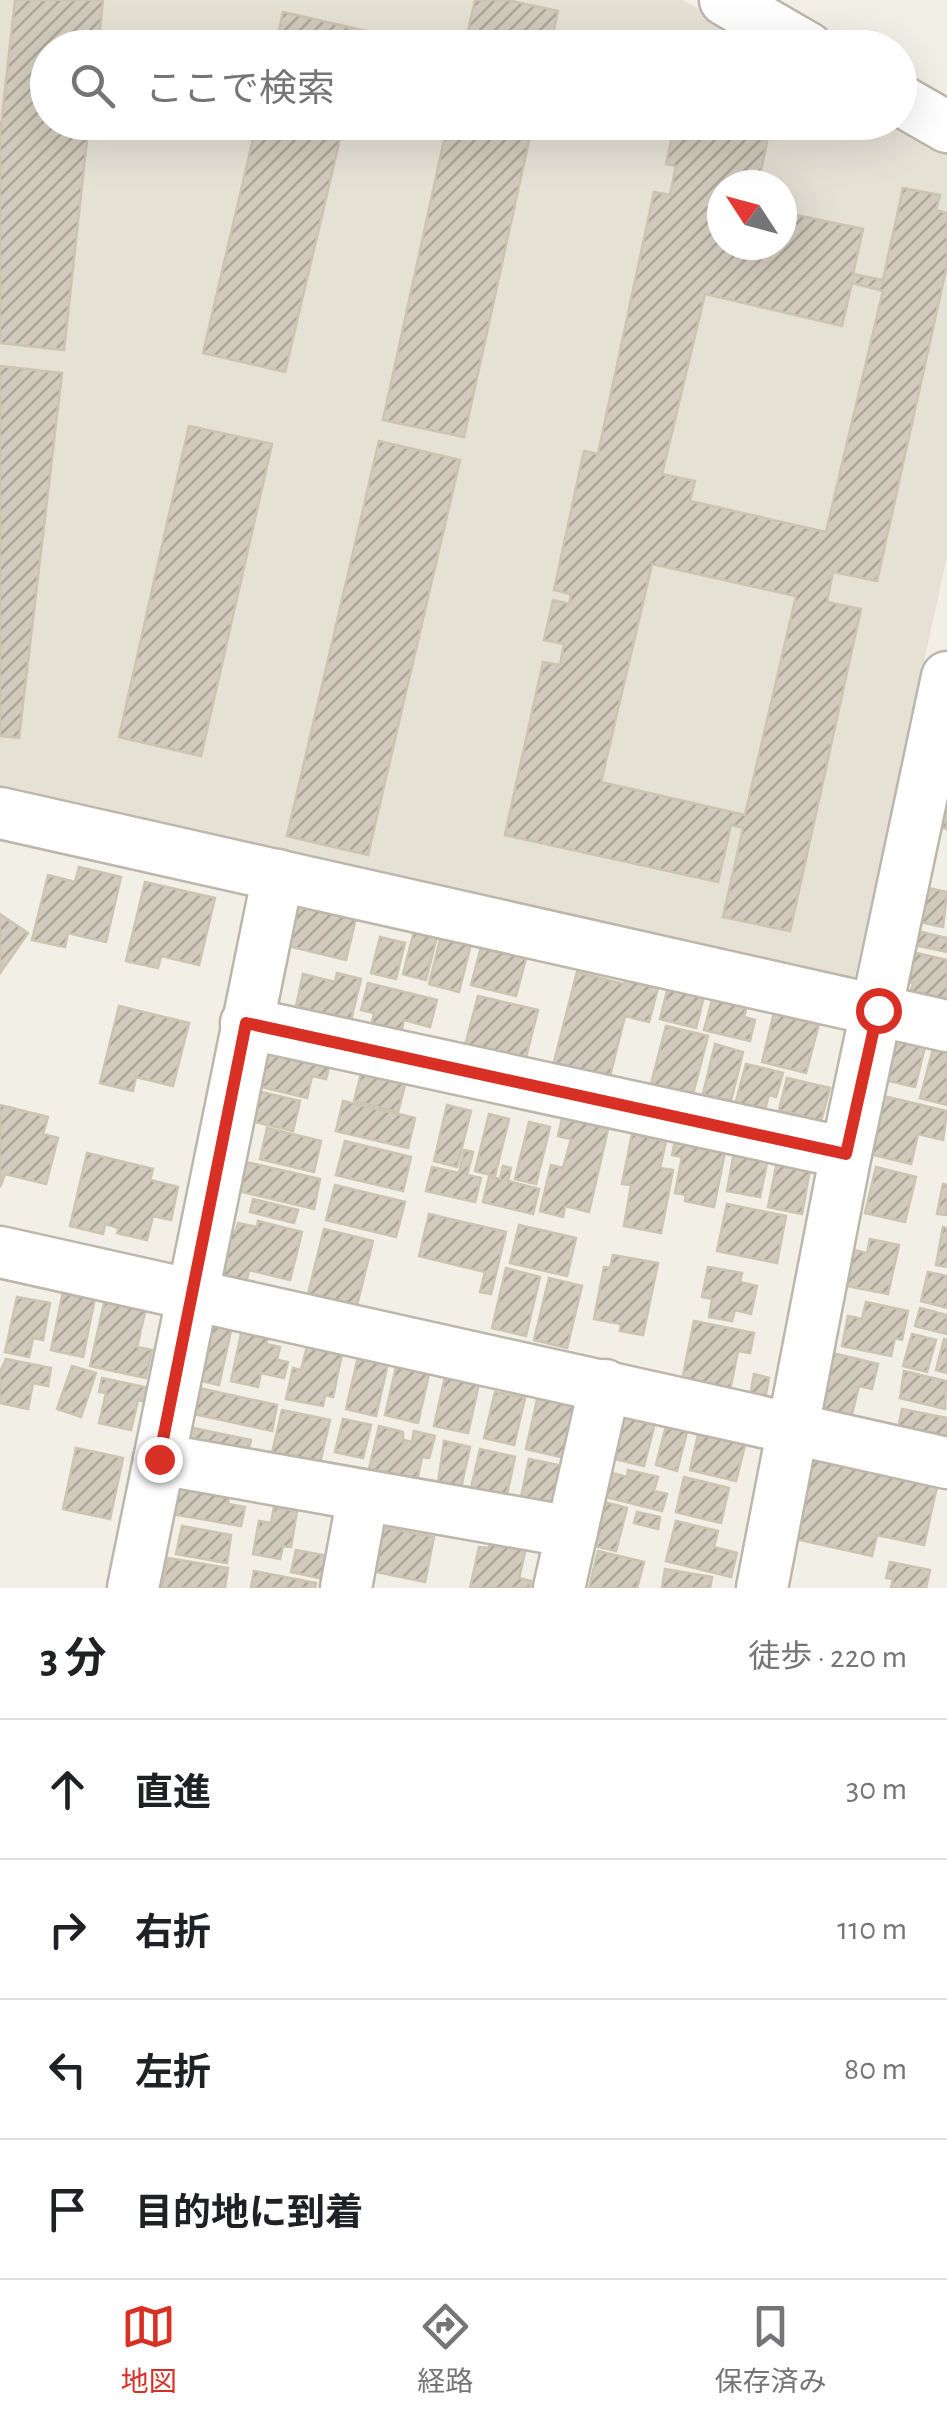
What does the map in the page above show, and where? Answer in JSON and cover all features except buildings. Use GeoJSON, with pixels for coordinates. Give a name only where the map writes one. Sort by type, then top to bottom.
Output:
{"type":"FeatureCollection","features":[{"type":"Feature","properties":{"kind":"street"},"geometry":{"type":"LineString","coordinates":[[724,0],[776,30]]}},
{"type":"Feature","properties":{"kind":"street"},"geometry":{"type":"LineString","coordinates":[[917,110],[947,127]]}},
{"type":"Feature","properties":{"kind":"street"},"geometry":{"type":"LineString","coordinates":[[762,1588],[846,1154],[947,677]]}},
{"type":"Feature","properties":{"kind":"street"},"geometry":{"type":"LineString","coordinates":[[0,813],[947,1026]]}},
{"type":"Feature","properties":{"kind":"street"},"geometry":{"type":"LineString","coordinates":[[133,1588],[189,1295],[278,875]]}},
{"type":"Feature","properties":{"kind":"street"},"geometry":{"type":"LineString","coordinates":[[246,1023],[846,1154]]}},
{"type":"Feature","properties":{"kind":"street"},"geometry":{"type":"LineString","coordinates":[[0,1252],[947,1462]]}},
{"type":"Feature","properties":{"kind":"street"},"geometry":{"type":"LineString","coordinates":[[559,1588],[605,1385]]}},
{"type":"Feature","properties":{"kind":"street"},"geometry":{"type":"LineString","coordinates":[[159,1459],[572,1532]]}},
{"type":"Feature","properties":{"kind":"street"},"geometry":{"type":"LineString","coordinates":[[346,1588],[363,1496]]}},
{"type":"Feature","properties":{"kind":"shaded area"},"geometry":{"type":"Polygon","coordinates":[[[0,0],[682,0],[740,30],[30,30],[30,140],[917,140],[917,131],[947,147],[947,557],[854,980],[0,795],[0,0]]]}},
{"type":"Feature","properties":{"kind":"route"},"geometry":{"type":"LineString","coordinates":[[159,1459],[246,1023],[846,1154],[878,1010]]}}]}
